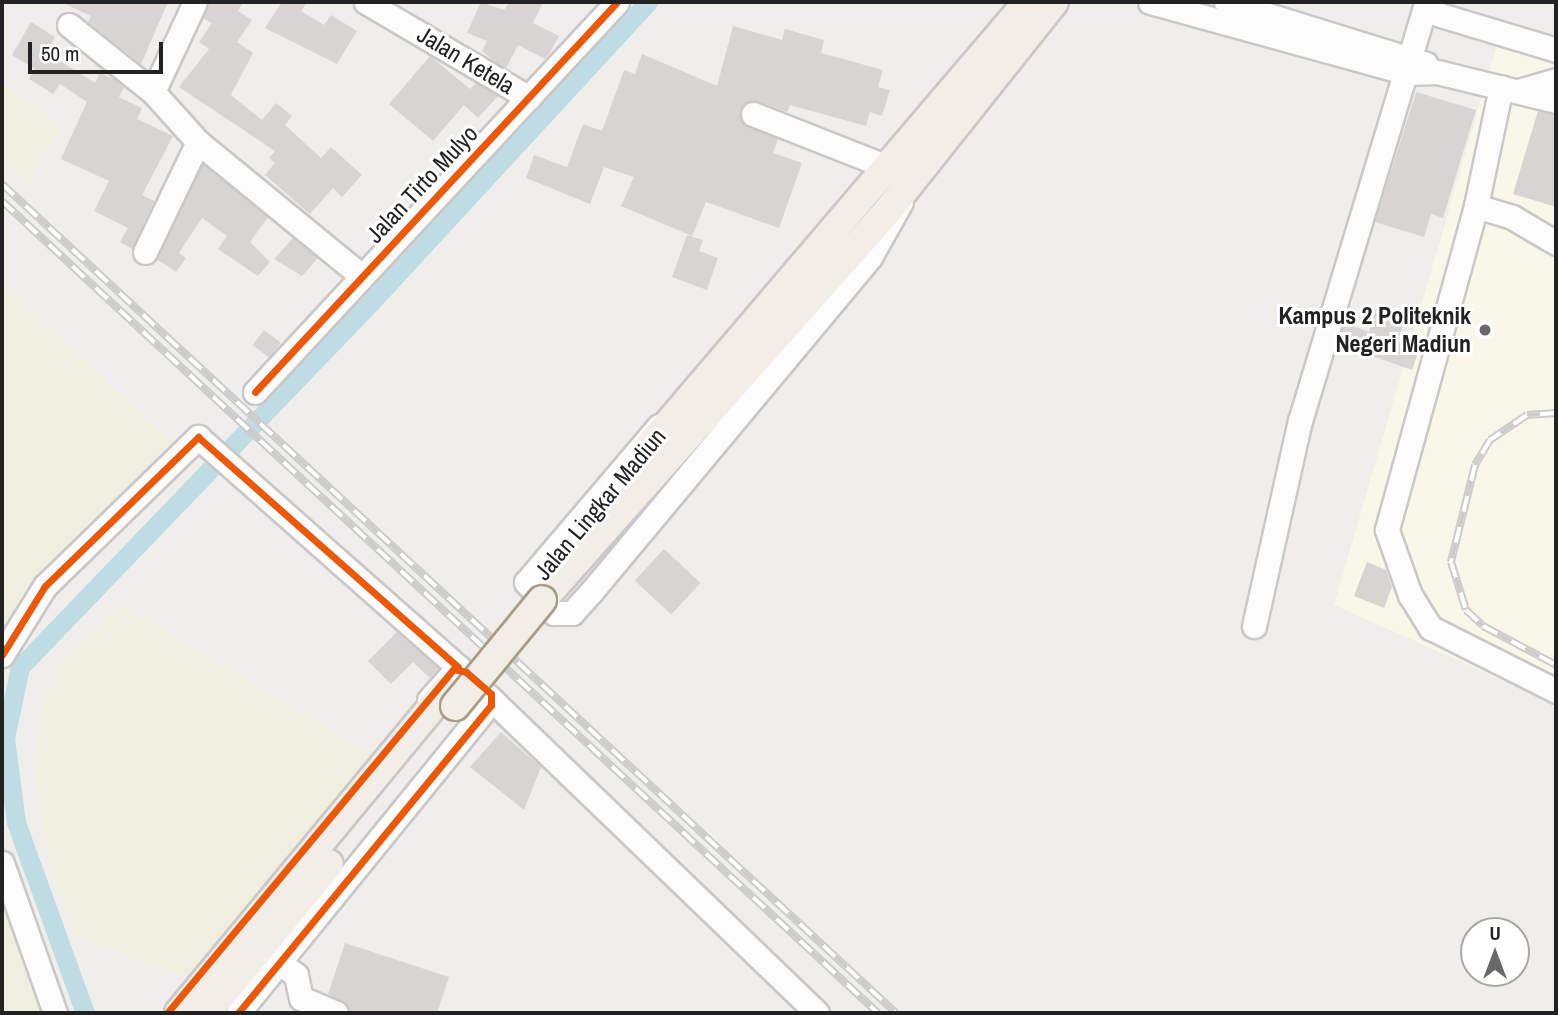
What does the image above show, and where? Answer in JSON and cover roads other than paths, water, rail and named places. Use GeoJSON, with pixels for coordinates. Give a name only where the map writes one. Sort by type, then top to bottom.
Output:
{"type":"FeatureCollection","features":[{"type":"Feature","properties":{"kind":"main road","name":"Jalan Lingkar Madiun"},"geometry":{"type":"LineString","coordinates":[[206,1013],[634,492],[876,205],[893,177],[1028,2]]}},
{"type":"Feature","properties":{"kind":"main road","name":"Jalan Lingkar Madiun"},"geometry":{"type":"LineString","coordinates":[[893,177],[1054,2]]}},
{"type":"Feature","properties":{"kind":"main road","name":"Jalan Lingkar Madiun"},"geometry":{"type":"LineString","coordinates":[[179,1013],[529,588],[876,205]]}},
{"type":"Feature","properties":{"kind":"street"},"geometry":{"type":"LineString","coordinates":[[153,93],[195,2]]}},
{"type":"Feature","properties":{"kind":"street","name":"Jalan Ketela"},"geometry":{"type":"LineString","coordinates":[[366,2],[529,98]]}},
{"type":"Feature","properties":{"kind":"street","name":"Jalan Tirto Mulyo"},"geometry":{"type":"LineString","coordinates":[[255,392],[617,2]]}},
{"type":"Feature","properties":{"kind":"street"},"geometry":{"type":"LineString","coordinates":[[1150,2],[1251,19],[1437,72],[1556,101]]}},
{"type":"Feature","properties":{"kind":"street"},"geometry":{"type":"LineString","coordinates":[[1226,2],[1251,19]]}},
{"type":"Feature","properties":{"kind":"street"},"geometry":{"type":"LineString","coordinates":[[1426,2],[1437,14],[1556,50]]}},
{"type":"Feature","properties":{"kind":"street"},"geometry":{"type":"LineString","coordinates":[[1254,626],[1300,421],[1411,64],[1426,2]]}},
{"type":"Feature","properties":{"kind":"street"},"geometry":{"type":"LineString","coordinates":[[69,25],[153,93],[198,142],[362,276]]}},
{"type":"Feature","properties":{"kind":"street"},"geometry":{"type":"LineString","coordinates":[[1510,89],[1556,80]]}},
{"type":"Feature","properties":{"kind":"street"},"geometry":{"type":"LineString","coordinates":[[1510,89],[1387,530],[1410,595],[1431,628],[1556,691]]}},
{"type":"Feature","properties":{"kind":"street"},"geometry":{"type":"LineString","coordinates":[[753,114],[893,177]]}},
{"type":"Feature","properties":{"kind":"street"},"geometry":{"type":"LineString","coordinates":[[145,252],[198,142]]}},
{"type":"Feature","properties":{"kind":"street"},"geometry":{"type":"LineString","coordinates":[[893,177],[891,229],[591,592],[572,613],[554,613],[525,584],[536,569],[858,190],[893,177]]}},
{"type":"Feature","properties":{"kind":"street"},"geometry":{"type":"LineString","coordinates":[[1476,206],[1512,218],[1556,243]]}},
{"type":"Feature","properties":{"kind":"street"},"geometry":{"type":"LineString","coordinates":[[2,655],[45,586],[198,437],[458,667],[817,1013]]}},
{"type":"Feature","properties":{"kind":"street"},"geometry":{"type":"LineString","coordinates":[[167,1013],[458,667]]}},
{"type":"Feature","properties":{"kind":"street"},"geometry":{"type":"LineString","coordinates":[[238,1013],[492,700]]}},
{"type":"Feature","properties":{"kind":"street"},"geometry":{"type":"LineString","coordinates":[[2,863],[55,1013]]}},
{"type":"Feature","properties":{"kind":"street"},"geometry":{"type":"LineString","coordinates":[[280,963],[296,975],[301,998],[336,1013]]}},
{"type":"Feature","properties":{"kind":"waterway"},"geometry":{"type":"LineString","coordinates":[[85,1013],[16,822],[5,738],[20,667],[373,300],[648,2]]}},
{"type":"Feature","properties":{"kind":"railway"},"geometry":{"type":"LineString","coordinates":[[2,184],[896,1013]]}},
{"type":"Feature","properties":{"kind":"railway"},"geometry":{"type":"LineString","coordinates":[[2,201],[878,1013]]}},
{"type":"Feature","properties":{"kind":"railway"},"geometry":{"type":"LineString","coordinates":[[1556,413],[1527,415],[1490,440],[1475,465],[1451,562],[1466,610],[1483,626],[1556,665]]}},
{"type":"Feature","properties":{"kind":"place","name":"Kampus 2 Politeknik Negeri Madiun"},"geometry":{"type":"Point","coordinates":[1485,330]}}]}
